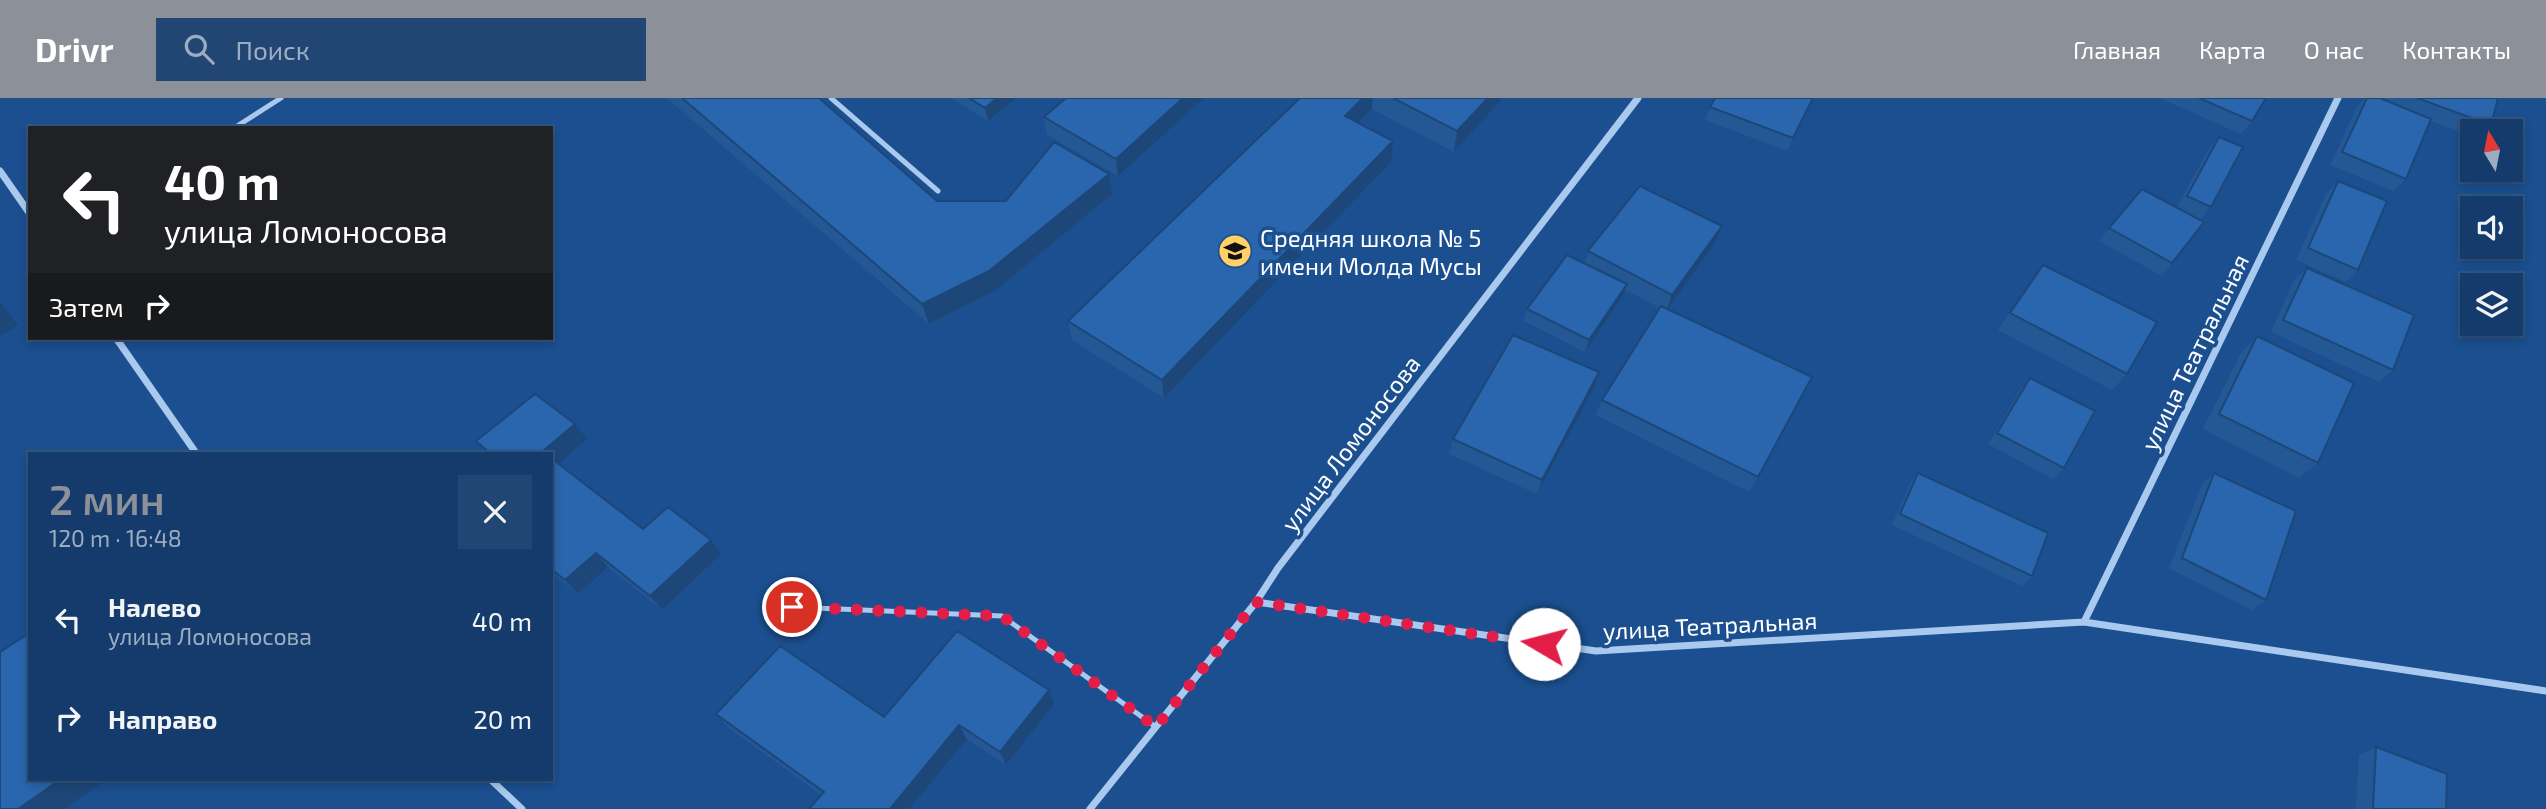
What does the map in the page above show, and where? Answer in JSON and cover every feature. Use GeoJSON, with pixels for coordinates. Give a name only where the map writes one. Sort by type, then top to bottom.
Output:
{"type":"FeatureCollection","features":[{"type":"Feature","properties":{"kind":"street","name":"улица Ломоносова"},"geometry":{"type":"LineString","coordinates":[[1090,809],[1256,602],[1278,568],[1638,98]]}},
{"type":"Feature","properties":{"kind":"street","name":"улица Театральная"},"geometry":{"type":"LineString","coordinates":[[2084,622],[2338,98]]}},
{"type":"Feature","properties":{"kind":"street"},"geometry":{"type":"LineString","coordinates":[[0,171],[28,211]]}},
{"type":"Feature","properties":{"kind":"street"},"geometry":{"type":"LineString","coordinates":[[117,340],[195,452]]}},
{"type":"Feature","properties":{"kind":"street","name":"улица Театральная"},"geometry":{"type":"LineString","coordinates":[[1256,602],[1596,651],[2084,622],[2546,691]]}},
{"type":"Feature","properties":{"kind":"street"},"geometry":{"type":"LineString","coordinates":[[492,781],[522,809]]}},
{"type":"Feature","properties":{"kind":"lane"},"geometry":{"type":"LineString","coordinates":[[237,126],[281,98]]}},
{"type":"Feature","properties":{"kind":"lane"},"geometry":{"type":"LineString","coordinates":[[831,98],[938,191]]}},
{"type":"Feature","properties":{"kind":"lane"},"geometry":{"type":"LineString","coordinates":[[792,607],[1002,616],[1156,727]]}},
{"type":"Feature","properties":{"kind":"building"},"geometry":{"type":"Polygon","coordinates":[[[682,98],[819,98],[937,201],[1006,201],[1054,142],[1109,174],[989,271],[922,304],[682,98]]]}},
{"type":"Feature","properties":{"kind":"building"},"geometry":{"type":"Polygon","coordinates":[[[969,98],[997,98],[985,108],[969,98]]]}},
{"type":"Feature","properties":{"kind":"building"},"geometry":{"type":"Polygon","coordinates":[[[1066,98],[1183,98],[1116,159],[1044,117],[1066,98]]]}},
{"type":"Feature","properties":{"kind":"building","name":"Средняя школа № 5 имени Молда Мусы"},"geometry":{"type":"Polygon","coordinates":[[[1300,98],[1363,98],[1345,116],[1393,141],[1162,380],[1068,321],[1300,98]]]}},
{"type":"Feature","properties":{"kind":"building"},"geometry":{"type":"Polygon","coordinates":[[[1393,98],[1488,98],[1457,131],[1393,98]]]}},
{"type":"Feature","properties":{"kind":"building"},"geometry":{"type":"Polygon","coordinates":[[[1715,98],[1813,98],[1793,138],[1710,107],[1715,98]]]}},
{"type":"Feature","properties":{"kind":"building"},"geometry":{"type":"Polygon","coordinates":[[[2199,98],[2266,98],[2252,121],[2199,98]]]}},
{"type":"Feature","properties":{"kind":"building"},"geometry":{"type":"Polygon","coordinates":[[[2367,98],[2380,98],[2431,119],[2406,179],[2342,152],[2367,98]]]}},
{"type":"Feature","properties":{"kind":"building"},"geometry":{"type":"Polygon","coordinates":[[[2417,98],[2498,98],[2493,119],[2475,119],[2417,98]]]}},
{"type":"Feature","properties":{"kind":"building"},"geometry":{"type":"Polygon","coordinates":[[[2219,137],[2243,147],[2211,207],[2187,196],[2219,137]]]}},
{"type":"Feature","properties":{"kind":"building"},"geometry":{"type":"Polygon","coordinates":[[[2338,181],[2387,201],[2358,270],[2308,248],[2338,181]]]}},
{"type":"Feature","properties":{"kind":"building"},"geometry":{"type":"Polygon","coordinates":[[[1640,186],[1722,226],[1672,295],[1588,251],[1640,186]]]}},
{"type":"Feature","properties":{"kind":"building"},"geometry":{"type":"Polygon","coordinates":[[[2142,189],[2204,222],[2172,263],[2109,228],[2142,189]]]}},
{"type":"Feature","properties":{"kind":"building"},"geometry":{"type":"Polygon","coordinates":[[[1567,255],[1627,284],[1589,340],[1527,309],[1567,255]]]}},
{"type":"Feature","properties":{"kind":"building"},"geometry":{"type":"Polygon","coordinates":[[[2043,265],[2157,322],[2127,374],[2010,313],[2043,265]]]}},
{"type":"Feature","properties":{"kind":"building"},"geometry":{"type":"Polygon","coordinates":[[[2307,268],[2414,315],[2393,370],[2283,320],[2307,268]]]}},
{"type":"Feature","properties":{"kind":"building"},"geometry":{"type":"Polygon","coordinates":[[[1661,306],[1812,377],[1758,477],[1602,400],[1661,306]]]}},
{"type":"Feature","properties":{"kind":"building"},"geometry":{"type":"Polygon","coordinates":[[[1513,335],[1599,372],[1542,480],[1453,439],[1513,335]]]}},
{"type":"Feature","properties":{"kind":"building"},"geometry":{"type":"Polygon","coordinates":[[[2257,336],[2354,383],[2318,463],[2219,414],[2257,336]]]}},
{"type":"Feature","properties":{"kind":"building"},"geometry":{"type":"Polygon","coordinates":[[[2030,378],[2095,411],[2064,468],[1997,433],[2030,378]]]}},
{"type":"Feature","properties":{"kind":"building"},"geometry":{"type":"Polygon","coordinates":[[[535,394],[575,424],[544,452],[489,452],[476,441],[535,394]]]}},
{"type":"Feature","properties":{"kind":"building"},"geometry":{"type":"Polygon","coordinates":[[[553,460],[643,529],[668,507],[711,540],[650,596],[596,553],[565,580],[553,571],[553,460]]]}},
{"type":"Feature","properties":{"kind":"building"},"geometry":{"type":"Polygon","coordinates":[[[1918,473],[2048,533],[2032,576],[1900,514],[1918,473]]]}},
{"type":"Feature","properties":{"kind":"building"},"geometry":{"type":"Polygon","coordinates":[[[2214,473],[2296,511],[2266,600],[2182,558],[2214,473]]]}},
{"type":"Feature","properties":{"kind":"building"},"geometry":{"type":"Polygon","coordinates":[[[957,631],[1049,690],[1000,752],[959,725],[890,809],[809,809],[824,792],[716,714],[780,646],[884,717],[957,631]]]}},
{"type":"Feature","properties":{"kind":"building"},"geometry":{"type":"Polygon","coordinates":[[[28,634],[28,781],[58,781],[18,809],[0,809],[0,652],[28,634]]]}},
{"type":"Feature","properties":{"kind":"building"},"geometry":{"type":"Polygon","coordinates":[[[2376,747],[2447,774],[2446,809],[2373,809],[2376,747]]]}},
{"type":"Feature","properties":{"kind":"place","name":"Средняя школа № 5 имени Молда Мусы"},"geometry":{"type":"Point","coordinates":[1235,251]}},
{"type":"Feature","properties":{"kind":"route"},"geometry":{"type":"LineString","coordinates":[[792,607],[1002,616],[1156,727],[1256,602],[1544,644]]}}]}
